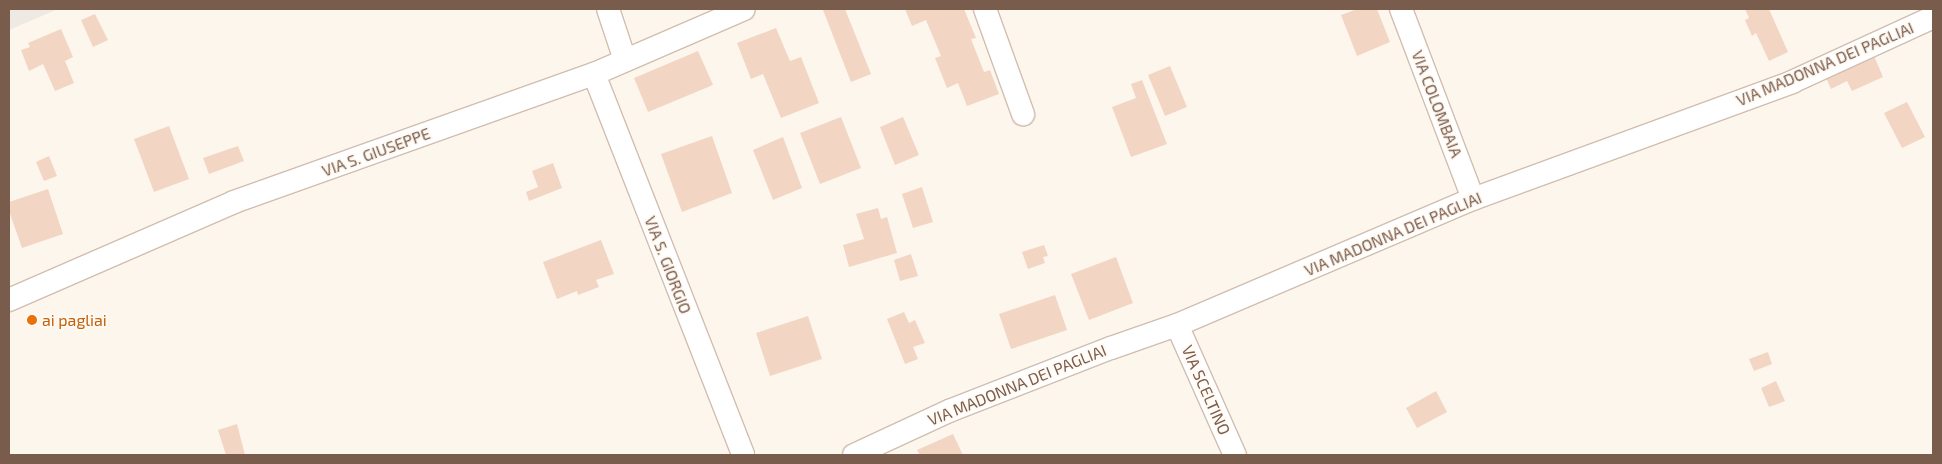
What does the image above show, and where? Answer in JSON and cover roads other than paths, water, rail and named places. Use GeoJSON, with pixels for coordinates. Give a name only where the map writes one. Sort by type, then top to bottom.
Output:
{"type":"FeatureCollection","features":[{"type":"Feature","properties":{"kind":"street"},"geometry":{"type":"LineString","coordinates":[[608,9],[625,60]]}},
{"type":"Feature","properties":{"kind":"street","name":"VIA S. GIUSEPPE"},"geometry":{"type":"LineString","coordinates":[[9,300],[234,202],[594,74],[744,9]]}},
{"type":"Feature","properties":{"kind":"street"},"geometry":{"type":"LineString","coordinates":[[984,9],[1023,114]]}},
{"type":"Feature","properties":{"kind":"street","name":"VIA COLOMBAIA"},"geometry":{"type":"LineString","coordinates":[[1401,9],[1474,199]]}},
{"type":"Feature","properties":{"kind":"street","name":"VIA MADONNA DEI PAGLIAI"},"geometry":{"type":"LineString","coordinates":[[854,455],[958,407],[1111,348],[1177,325],[1474,199],[1792,82],[1931,15]]}},
{"type":"Feature","properties":{"kind":"street","name":"VIA S. GIORGIO"},"geometry":{"type":"LineString","coordinates":[[594,74],[743,455]]}},
{"type":"Feature","properties":{"kind":"street","name":"VIA SCELTINO"},"geometry":{"type":"LineString","coordinates":[[1177,325],[1235,455]]}},
{"type":"Feature","properties":{"kind":"place","name":"ai pagliai"},"geometry":{"type":"Point","coordinates":[32,320]}}]}
